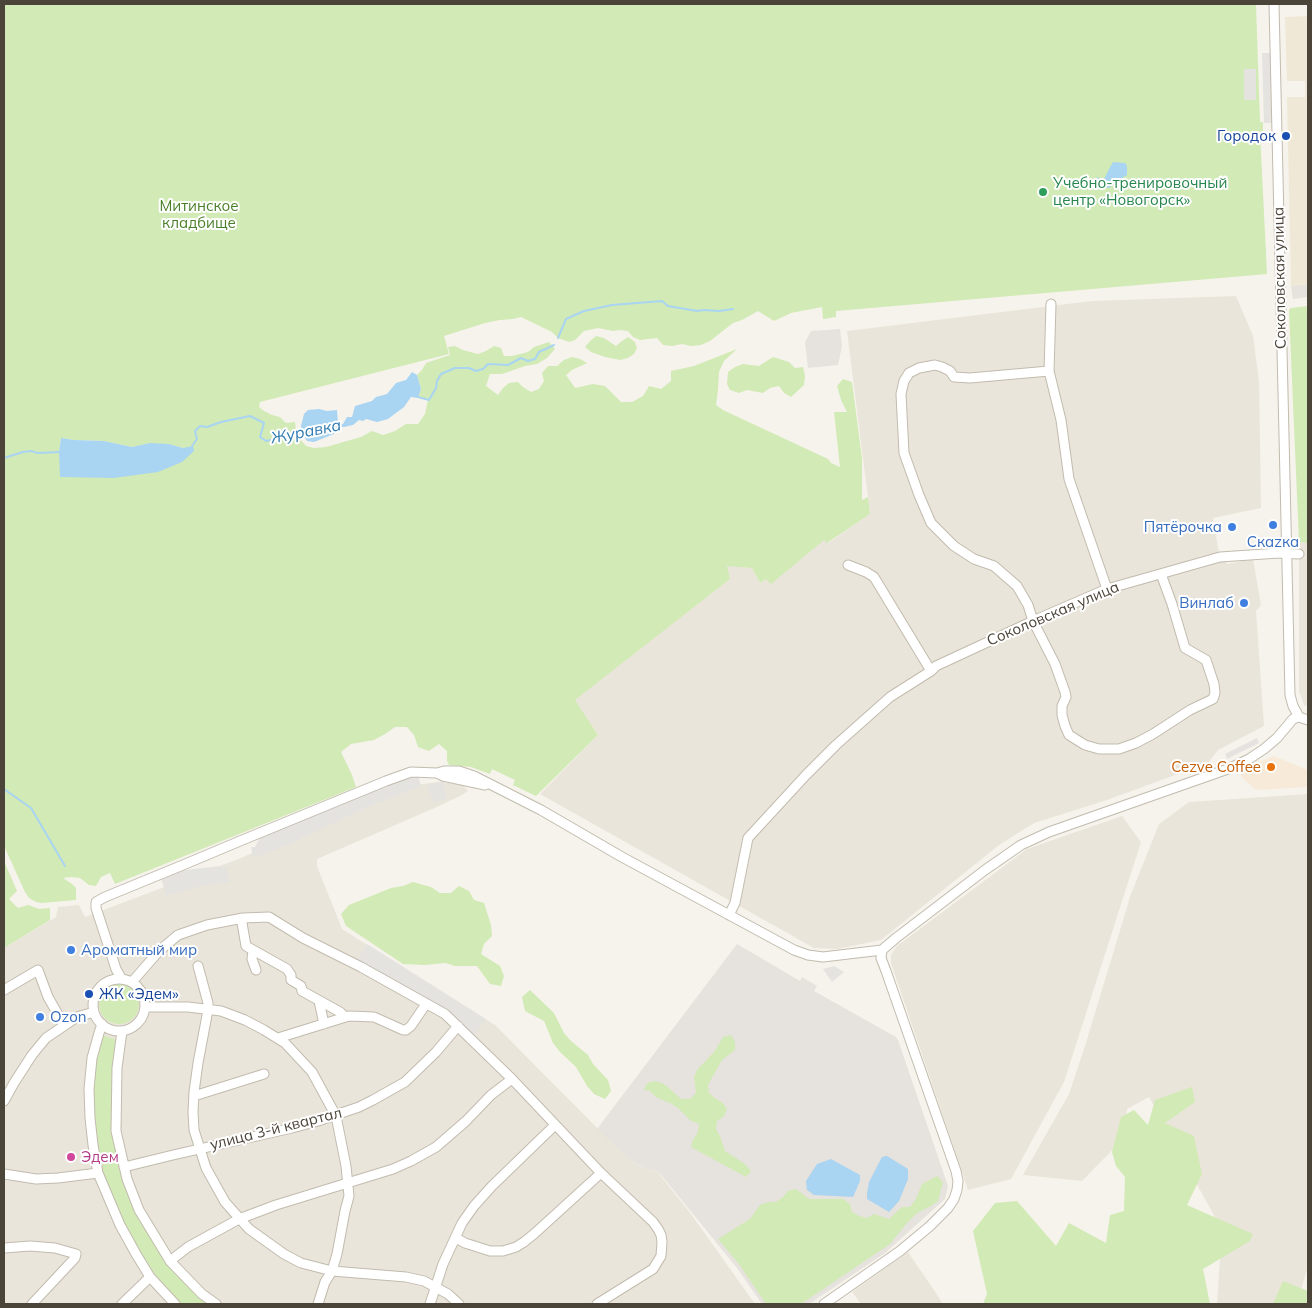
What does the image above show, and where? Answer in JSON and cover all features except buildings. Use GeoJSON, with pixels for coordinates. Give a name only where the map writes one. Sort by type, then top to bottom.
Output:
{"type":"FeatureCollection","features":[{"type":"Feature","properties":{"kind":"street","name":"Соколовская улица"},"geometry":{"type":"LineString","coordinates":[[1274,4],[1290,695],[1299,717]]}},
{"type":"Feature","properties":{"kind":"street"},"geometry":{"type":"LineString","coordinates":[[1050,304],[1049,371],[1061,420],[1069,479],[1107,589]]}},
{"type":"Feature","properties":{"kind":"street"},"geometry":{"type":"LineString","coordinates":[[1049,371],[970,378],[954,377],[950,371],[942,366],[935,365],[919,368],[909,373],[901,394],[904,453],[925,511],[932,523],[954,546],[974,559],[994,566],[1017,586],[1028,605],[1033,621],[1055,664],[1065,692],[1066,697],[1062,706],[1062,715],[1069,735],[1085,745],[1099,749],[1119,749],[1153,734],[1190,710],[1213,699],[1215,693],[1206,660],[1186,648],[1161,574]]}},
{"type":"Feature","properties":{"kind":"street","name":"Соколовская улица"},"geometry":{"type":"LineString","coordinates":[[729,915],[735,903],[748,838],[836,745],[890,697],[936,666],[1107,589],[1220,557],[1299,554]]}},
{"type":"Feature","properties":{"kind":"street"},"geometry":{"type":"LineString","coordinates":[[848,565],[866,572],[874,578],[931,671]]}},
{"type":"Feature","properties":{"kind":"street"},"geometry":{"type":"LineString","coordinates":[[120,978],[96,908],[96,902],[386,780],[411,772],[437,773],[495,788],[541,810],[622,857],[794,950],[808,955],[824,957],[882,950],[985,870],[1021,845],[1049,832],[1228,769],[1264,750],[1289,724],[1299,717],[1308,720]]}},
{"type":"Feature","properties":{"kind":"street"},"geometry":{"type":"LineString","coordinates":[[105,897],[92,900],[110,966],[111,974],[106,983]]}},
{"type":"Feature","properties":{"kind":"street"},"geometry":{"type":"LineString","coordinates":[[132,982],[159,951],[178,935],[206,925],[243,918],[270,917],[303,938],[361,967],[446,1014],[556,1124],[601,1173],[653,1222],[661,1235],[661,1256],[653,1269],[597,1304]]}},
{"type":"Feature","properties":{"kind":"street"},"geometry":{"type":"LineString","coordinates":[[242,923],[246,946],[287,969],[291,975],[291,980],[301,986],[302,991],[340,1012],[345,1017]]}},
{"type":"Feature","properties":{"kind":"street"},"geometry":{"type":"LineString","coordinates":[[253,950],[252,959],[256,970]]}},
{"type":"Feature","properties":{"kind":"street"},"geometry":{"type":"LineString","coordinates":[[824,1304],[900,1251],[930,1226],[948,1208],[957,1190],[956,1171],[881,958],[882,950]]}},
{"type":"Feature","properties":{"kind":"street"},"geometry":{"type":"LineString","coordinates":[[198,966],[208,1003],[208,1010],[194,1096],[194,1130],[206,1168],[225,1202],[249,1229],[284,1254],[301,1263],[332,1271],[406,1277],[424,1281],[448,1294],[458,1304]]}},
{"type":"Feature","properties":{"kind":"street"},"geometry":{"type":"LineString","coordinates":[[4,990],[38,970],[48,997],[64,1025]]}},
{"type":"Feature","properties":{"kind":"street"},"geometry":{"type":"LineString","coordinates":[[120,978],[132,982],[140,988],[144,996],[145,1007],[143,1015],[135,1026],[127,1030],[118,1031],[107,1028],[94,1012],[94,996],[100,986],[111,980],[120,978]]}},
{"type":"Feature","properties":{"kind":"street"},"geometry":{"type":"LineString","coordinates":[[319,1001],[324,1024]]}},
{"type":"Feature","properties":{"kind":"street"},"geometry":{"type":"LineString","coordinates":[[278,1038],[349,1016],[374,1017],[406,1030],[411,1026],[426,1004]]}},
{"type":"Feature","properties":{"kind":"street"},"geometry":{"type":"LineString","coordinates":[[145,1007],[188,1007],[222,1012],[245,1020],[278,1038],[312,1072],[336,1116],[349,1196],[337,1254],[318,1304]]}},
{"type":"Feature","properties":{"kind":"street"},"geometry":{"type":"LineString","coordinates":[[4,1102],[14,1082],[46,1038],[77,1017],[94,1012]]}},
{"type":"Feature","properties":{"kind":"street"},"geometry":{"type":"LineString","coordinates":[[102,1024],[92,1058],[89,1089],[90,1118],[98,1173],[120,1225],[150,1277],[175,1304]]}},
{"type":"Feature","properties":{"kind":"street","name":"улица 3-й квартал"},"geometry":{"type":"LineString","coordinates":[[124,1167],[336,1116],[373,1100],[405,1082],[436,1052],[458,1026]]}},
{"type":"Feature","properties":{"kind":"street"},"geometry":{"type":"LineString","coordinates":[[122,1030],[117,1068],[116,1131],[131,1191],[139,1210],[170,1261],[202,1294],[216,1304]]}},
{"type":"Feature","properties":{"kind":"street"},"geometry":{"type":"LineString","coordinates":[[194,1096],[264,1074]]}},
{"type":"Feature","properties":{"kind":"street"},"geometry":{"type":"LineString","coordinates":[[170,1261],[188,1247],[239,1219],[276,1205],[393,1170],[411,1162],[436,1147],[466,1121],[491,1095],[512,1079]]}},
{"type":"Feature","properties":{"kind":"street"},"geometry":{"type":"LineString","coordinates":[[430,1304],[443,1264],[462,1223],[492,1186],[556,1124]]}},
{"type":"Feature","properties":{"kind":"street"},"geometry":{"type":"LineString","coordinates":[[4,1174],[36,1179],[65,1178],[98,1173]]}},
{"type":"Feature","properties":{"kind":"street"},"geometry":{"type":"LineString","coordinates":[[456,1238],[490,1251],[502,1251],[516,1247],[534,1234],[601,1173]]}},
{"type":"Feature","properties":{"kind":"street"},"geometry":{"type":"LineString","coordinates":[[4,1248],[30,1246],[55,1248],[76,1254],[75,1258],[32,1304]]}},
{"type":"Feature","properties":{"kind":"street"},"geometry":{"type":"LineString","coordinates":[[122,1304],[150,1277]]}},
{"type":"Feature","properties":{"kind":"shaded area"},"geometry":{"type":"Polygon","coordinates":[[[1308,16],[1308,284],[1291,286],[1287,97],[1305,97],[1305,81],[1287,81],[1285,17],[1308,16]]]}},
{"type":"Feature","properties":{"kind":"shaded area"},"geometry":{"type":"Polygon","coordinates":[[[1262,53],[1272,53],[1273,123],[1264,123],[1262,53]]]}},
{"type":"Feature","properties":{"kind":"shaded area"},"geometry":{"type":"Polygon","coordinates":[[[1244,69],[1256,69],[1256,100],[1244,100],[1244,69]]]}},
{"type":"Feature","properties":{"kind":"shaded area"},"geometry":{"type":"Polygon","coordinates":[[[1308,284],[1308,297],[1293,299],[1291,286],[1308,284]]]}},
{"type":"Feature","properties":{"kind":"shaded area"},"geometry":{"type":"Polygon","coordinates":[[[1236,296],[1253,336],[1259,381],[1261,508],[1213,518],[1219,553],[1224,552],[1227,564],[1253,559],[1261,605],[1256,611],[1264,726],[1218,750],[1208,763],[1104,801],[1034,823],[999,845],[881,940],[837,949],[814,948],[540,794],[598,735],[574,700],[730,579],[726,565],[752,568],[760,583],[823,538],[828,543],[870,514],[847,331],[1092,301],[1236,296]]]}},
{"type":"Feature","properties":{"kind":"shaded area"},"geometry":{"type":"Polygon","coordinates":[[[840,329],[842,346],[838,365],[808,368],[805,342],[811,331],[840,329]]]}},
{"type":"Feature","properties":{"kind":"shaded area"},"geometry":{"type":"Polygon","coordinates":[[[1299,542],[1308,543],[1308,706],[1304,705],[1299,691],[1299,542]]]}},
{"type":"Feature","properties":{"kind":"shaded area"},"geometry":{"type":"Polygon","coordinates":[[[1257,738],[1259,743],[1227,759],[1225,754],[1257,738]]]}},
{"type":"Feature","properties":{"kind":"shaded area"},"geometry":{"type":"Polygon","coordinates":[[[1274,756],[1308,770],[1308,787],[1256,790],[1242,778],[1240,770],[1274,756]]]}},
{"type":"Feature","properties":{"kind":"shaded area"},"geometry":{"type":"Polygon","coordinates":[[[418,775],[421,786],[368,807],[285,846],[253,858],[251,847],[255,847],[261,836],[411,776],[418,775]]]}},
{"type":"Feature","properties":{"kind":"shaded area"},"geometry":{"type":"Polygon","coordinates":[[[443,781],[447,798],[434,803],[427,786],[443,781]]]}},
{"type":"Feature","properties":{"kind":"shaded area"},"geometry":{"type":"Polygon","coordinates":[[[437,782],[462,784],[468,791],[430,810],[317,859],[317,866],[342,929],[495,1025],[627,1158],[644,1168],[657,1171],[691,1214],[755,1304],[4,1304],[4,948],[56,917],[58,907],[79,905],[85,917],[241,858],[393,792],[437,782]]]}},
{"type":"Feature","properties":{"kind":"shaded area"},"geometry":{"type":"Polygon","coordinates":[[[1308,794],[1308,1266],[1297,1304],[1217,1304],[1222,1230],[1149,1097],[1127,1109],[1123,1139],[1082,1181],[1023,1175],[1069,1094],[1131,894],[1159,824],[1189,802],[1308,794]]]}},
{"type":"Feature","properties":{"kind":"shaded area"},"geometry":{"type":"Polygon","coordinates":[[[1122,816],[1141,842],[1064,1082],[1011,1179],[968,1190],[891,963],[891,955],[897,946],[1027,849],[1122,816]]]}},
{"type":"Feature","properties":{"kind":"shaded area"},"geometry":{"type":"Polygon","coordinates":[[[220,866],[229,867],[226,871],[230,882],[196,887],[167,896],[161,879],[185,870],[220,866]]]}},
{"type":"Feature","properties":{"kind":"shaded area"},"geometry":{"type":"Polygon","coordinates":[[[367,944],[486,1019],[475,1035],[451,1015],[357,961],[367,944]]]}},
{"type":"Feature","properties":{"kind":"shaded area"},"geometry":{"type":"Polygon","coordinates":[[[737,944],[800,981],[802,977],[817,986],[814,991],[896,1037],[948,1186],[945,1199],[885,1253],[809,1304],[762,1304],[737,1268],[662,1176],[657,1171],[644,1168],[627,1158],[597,1129],[737,944]]]}},
{"type":"Feature","properties":{"kind":"shaded area"},"geometry":{"type":"Polygon","coordinates":[[[834,966],[844,972],[832,982],[823,969],[834,966]]]}},
{"type":"Feature","properties":{"kind":"shaded area"},"geometry":{"type":"Polygon","coordinates":[[[908,1252],[942,1302],[938,1304],[861,1304],[852,1292],[908,1252]]]}},
{"type":"Feature","properties":{"kind":"green space","name":"Митинское кладбище"},"geometry":{"type":"Polygon","coordinates":[[[4,4],[1256,4],[1260,122],[1263,122],[1263,131],[1260,132],[1267,274],[836,311],[836,317],[823,319],[822,307],[791,313],[774,321],[758,311],[733,323],[710,341],[701,345],[691,346],[682,344],[663,345],[657,338],[640,340],[633,337],[628,331],[598,328],[584,331],[575,340],[569,342],[558,338],[552,332],[521,317],[485,323],[444,336],[449,354],[260,402],[259,407],[264,411],[280,417],[286,423],[295,422],[296,431],[306,446],[314,448],[326,447],[361,437],[372,431],[383,435],[395,431],[406,424],[418,424],[425,414],[428,400],[418,398],[421,389],[417,375],[426,363],[450,355],[448,347],[455,346],[478,354],[494,346],[501,348],[504,356],[512,356],[528,352],[534,347],[549,342],[555,349],[547,358],[537,364],[502,374],[490,374],[486,386],[498,395],[509,383],[518,382],[531,392],[539,389],[544,381],[542,373],[548,366],[557,366],[564,360],[572,357],[587,363],[566,375],[575,388],[593,384],[605,386],[621,402],[632,402],[643,396],[649,386],[661,389],[671,381],[671,371],[694,366],[737,349],[724,361],[719,372],[716,405],[828,459],[831,463],[840,467],[834,412],[847,412],[837,386],[843,379],[852,382],[862,458],[862,500],[868,497],[870,514],[827,543],[824,540],[771,584],[766,579],[760,583],[752,568],[727,566],[730,579],[575,700],[598,735],[536,796],[513,785],[515,780],[492,769],[490,774],[471,767],[449,765],[447,751],[439,744],[429,751],[418,747],[414,735],[407,727],[395,727],[374,740],[351,744],[341,752],[356,787],[115,884],[110,873],[101,877],[96,886],[89,885],[80,878],[63,878],[76,888],[76,900],[42,903],[29,898],[4,846],[4,4]],[[61,438],[59,452],[183,448],[169,444],[132,447],[104,441],[61,438]]]}},
{"type":"Feature","properties":{"kind":"green space"},"geometry":{"type":"Polygon","coordinates":[[[1308,306],[1308,543],[1299,542],[1289,310],[1291,308],[1308,306]]]}},
{"type":"Feature","properties":{"kind":"green space"},"geometry":{"type":"Polygon","coordinates":[[[596,336],[604,338],[616,346],[628,337],[635,342],[637,348],[634,354],[628,358],[620,360],[605,357],[591,352],[585,347],[596,336]]]}},
{"type":"Feature","properties":{"kind":"green space"},"geometry":{"type":"Polygon","coordinates":[[[773,357],[789,362],[795,368],[803,367],[804,385],[791,397],[784,393],[779,386],[770,388],[763,393],[747,390],[739,393],[730,390],[727,384],[728,372],[743,364],[759,366],[773,357]]]}},
{"type":"Feature","properties":{"kind":"green space"},"geometry":{"type":"Polygon","coordinates":[[[4,861],[17,891],[9,899],[18,908],[28,905],[39,909],[50,908],[50,920],[4,948],[4,861]]]}},
{"type":"Feature","properties":{"kind":"green space"},"geometry":{"type":"Polygon","coordinates":[[[413,882],[431,887],[440,893],[451,893],[459,886],[469,891],[474,900],[484,903],[491,925],[492,936],[484,944],[481,954],[500,966],[504,976],[501,986],[490,984],[477,966],[455,966],[445,963],[403,964],[346,926],[341,914],[349,905],[391,888],[413,882]]]}},
{"type":"Feature","properties":{"kind":"green space"},"geometry":{"type":"Polygon","coordinates":[[[119,984],[133,990],[139,1004],[133,1018],[119,1024],[105,1018],[99,1004],[105,990],[119,984]]]}},
{"type":"Feature","properties":{"kind":"green space"},"geometry":{"type":"Polygon","coordinates":[[[530,990],[554,1013],[564,1033],[588,1055],[593,1064],[608,1080],[611,1091],[605,1099],[594,1094],[576,1067],[560,1052],[553,1043],[544,1021],[525,1011],[522,997],[530,990]]]}},
{"type":"Feature","properties":{"kind":"green space"},"geometry":{"type":"Polygon","coordinates":[[[101,1035],[118,1040],[112,1073],[113,1129],[120,1170],[132,1203],[157,1247],[210,1304],[181,1304],[161,1282],[139,1253],[104,1180],[94,1132],[93,1094],[95,1065],[101,1035]]]}},
{"type":"Feature","properties":{"kind":"green space"},"geometry":{"type":"Polygon","coordinates":[[[731,1035],[735,1042],[735,1050],[722,1060],[708,1085],[709,1093],[723,1103],[727,1109],[724,1116],[717,1121],[716,1129],[725,1151],[745,1164],[751,1171],[746,1177],[691,1147],[698,1132],[699,1124],[691,1121],[672,1104],[656,1097],[650,1091],[644,1090],[647,1083],[655,1081],[662,1083],[681,1099],[690,1099],[696,1093],[694,1077],[697,1070],[714,1052],[723,1037],[731,1035]]]}},
{"type":"Feature","properties":{"kind":"green space"},"geometry":{"type":"Polygon","coordinates":[[[1192,1087],[1195,1102],[1165,1123],[1194,1136],[1202,1174],[1187,1205],[1253,1234],[1250,1241],[1203,1269],[1210,1304],[983,1304],[987,1294],[973,1231],[995,1203],[1017,1201],[1056,1246],[1069,1223],[1106,1243],[1110,1215],[1124,1211],[1125,1177],[1116,1166],[1112,1152],[1121,1117],[1134,1110],[1148,1125],[1155,1100],[1192,1087]]]}},
{"type":"Feature","properties":{"kind":"green space"},"geometry":{"type":"Polygon","coordinates":[[[937,1176],[943,1182],[938,1201],[917,1213],[890,1244],[801,1304],[766,1304],[739,1264],[718,1239],[750,1219],[760,1205],[776,1202],[788,1191],[796,1189],[809,1199],[843,1199],[850,1204],[852,1212],[859,1216],[867,1218],[874,1214],[889,1219],[902,1207],[910,1207],[916,1199],[922,1184],[937,1176]]]}},
{"type":"Feature","properties":{"kind":"green space"},"geometry":{"type":"Polygon","coordinates":[[[1283,1281],[1308,1291],[1308,1304],[1273,1304],[1283,1281]]]}},
{"type":"Feature","properties":{"kind":"water"},"geometry":{"type":"Polygon","coordinates":[[[1113,162],[1125,163],[1127,175],[1109,188],[1104,187],[1102,182],[1098,184],[1095,182],[1094,180],[1097,177],[1102,180],[1104,179],[1113,162]]]}},
{"type":"Feature","properties":{"kind":"water"},"geometry":{"type":"Polygon","coordinates":[[[412,372],[417,375],[421,389],[418,398],[411,397],[404,407],[388,419],[377,422],[366,419],[363,421],[359,420],[353,425],[339,427],[334,434],[314,442],[307,441],[302,433],[301,426],[304,414],[308,410],[337,410],[338,423],[343,424],[347,417],[352,417],[355,406],[387,394],[396,383],[406,380],[412,372]]]}},
{"type":"Feature","properties":{"kind":"water"},"geometry":{"type":"Polygon","coordinates":[[[61,438],[104,441],[132,447],[150,443],[169,444],[183,448],[193,446],[194,451],[182,462],[158,472],[114,478],[60,477],[59,452],[61,438]]]}},
{"type":"Feature","properties":{"kind":"water"},"geometry":{"type":"Polygon","coordinates":[[[887,1156],[908,1169],[908,1179],[899,1201],[889,1212],[867,1199],[869,1182],[882,1157],[887,1156]]]}},
{"type":"Feature","properties":{"kind":"water"},"geometry":{"type":"Polygon","coordinates":[[[831,1159],[860,1175],[860,1181],[853,1197],[814,1195],[807,1190],[806,1181],[817,1164],[831,1159]]]}},
{"type":"Feature","properties":{"kind":"waterway","name":"Журавка"},"geometry":{"type":"LineString","coordinates":[[558,338],[566,319],[584,311],[612,305],[662,301],[668,306],[697,311],[733,309]]}},
{"type":"Feature","properties":{"kind":"waterway","name":"Журавка"},"geometry":{"type":"LineString","coordinates":[[418,397],[429,400],[441,374],[455,368],[469,368],[476,371],[483,369],[488,364],[508,365],[521,358],[528,361],[535,359],[539,352],[554,345]]}},
{"type":"Feature","properties":{"kind":"waterway","name":"Журавка"},"geometry":{"type":"LineString","coordinates":[[192,446],[197,439],[195,431],[200,426],[207,427],[250,416],[264,423],[260,437],[266,441],[303,433]]}},
{"type":"Feature","properties":{"kind":"waterway","name":"Журавка"},"geometry":{"type":"LineString","coordinates":[[4,458],[31,451],[38,453],[60,452]]}},
{"type":"Feature","properties":{"kind":"waterway"},"geometry":{"type":"LineString","coordinates":[[4,789],[31,808],[65,866]]}},
{"type":"Feature","properties":{"kind":"place","name":"Городок"},"geometry":{"type":"Point","coordinates":[1286,136]}},
{"type":"Feature","properties":{"kind":"place","name":"Учебно-тренировочный центр «Новогорск»"},"geometry":{"type":"Point","coordinates":[1043,192]}},
{"type":"Feature","properties":{"kind":"place","name":"Скаzка"},"geometry":{"type":"Point","coordinates":[1273,525]}},
{"type":"Feature","properties":{"kind":"place","name":"Пятёрочка"},"geometry":{"type":"Point","coordinates":[1232,527]}},
{"type":"Feature","properties":{"kind":"place","name":"Винлаб"},"geometry":{"type":"Point","coordinates":[1244,603]}},
{"type":"Feature","properties":{"kind":"place","name":"Cezve Coffee"},"geometry":{"type":"Point","coordinates":[1271,767]}},
{"type":"Feature","properties":{"kind":"place","name":"Ароматный мир"},"geometry":{"type":"Point","coordinates":[71,950]}},
{"type":"Feature","properties":{"kind":"place","name":"ЖК «Эдем»"},"geometry":{"type":"Point","coordinates":[89,994]}},
{"type":"Feature","properties":{"kind":"place","name":"Ozon"},"geometry":{"type":"Point","coordinates":[40,1017]}},
{"type":"Feature","properties":{"kind":"place","name":"Эдем"},"geometry":{"type":"Point","coordinates":[71,1157]}}]}
